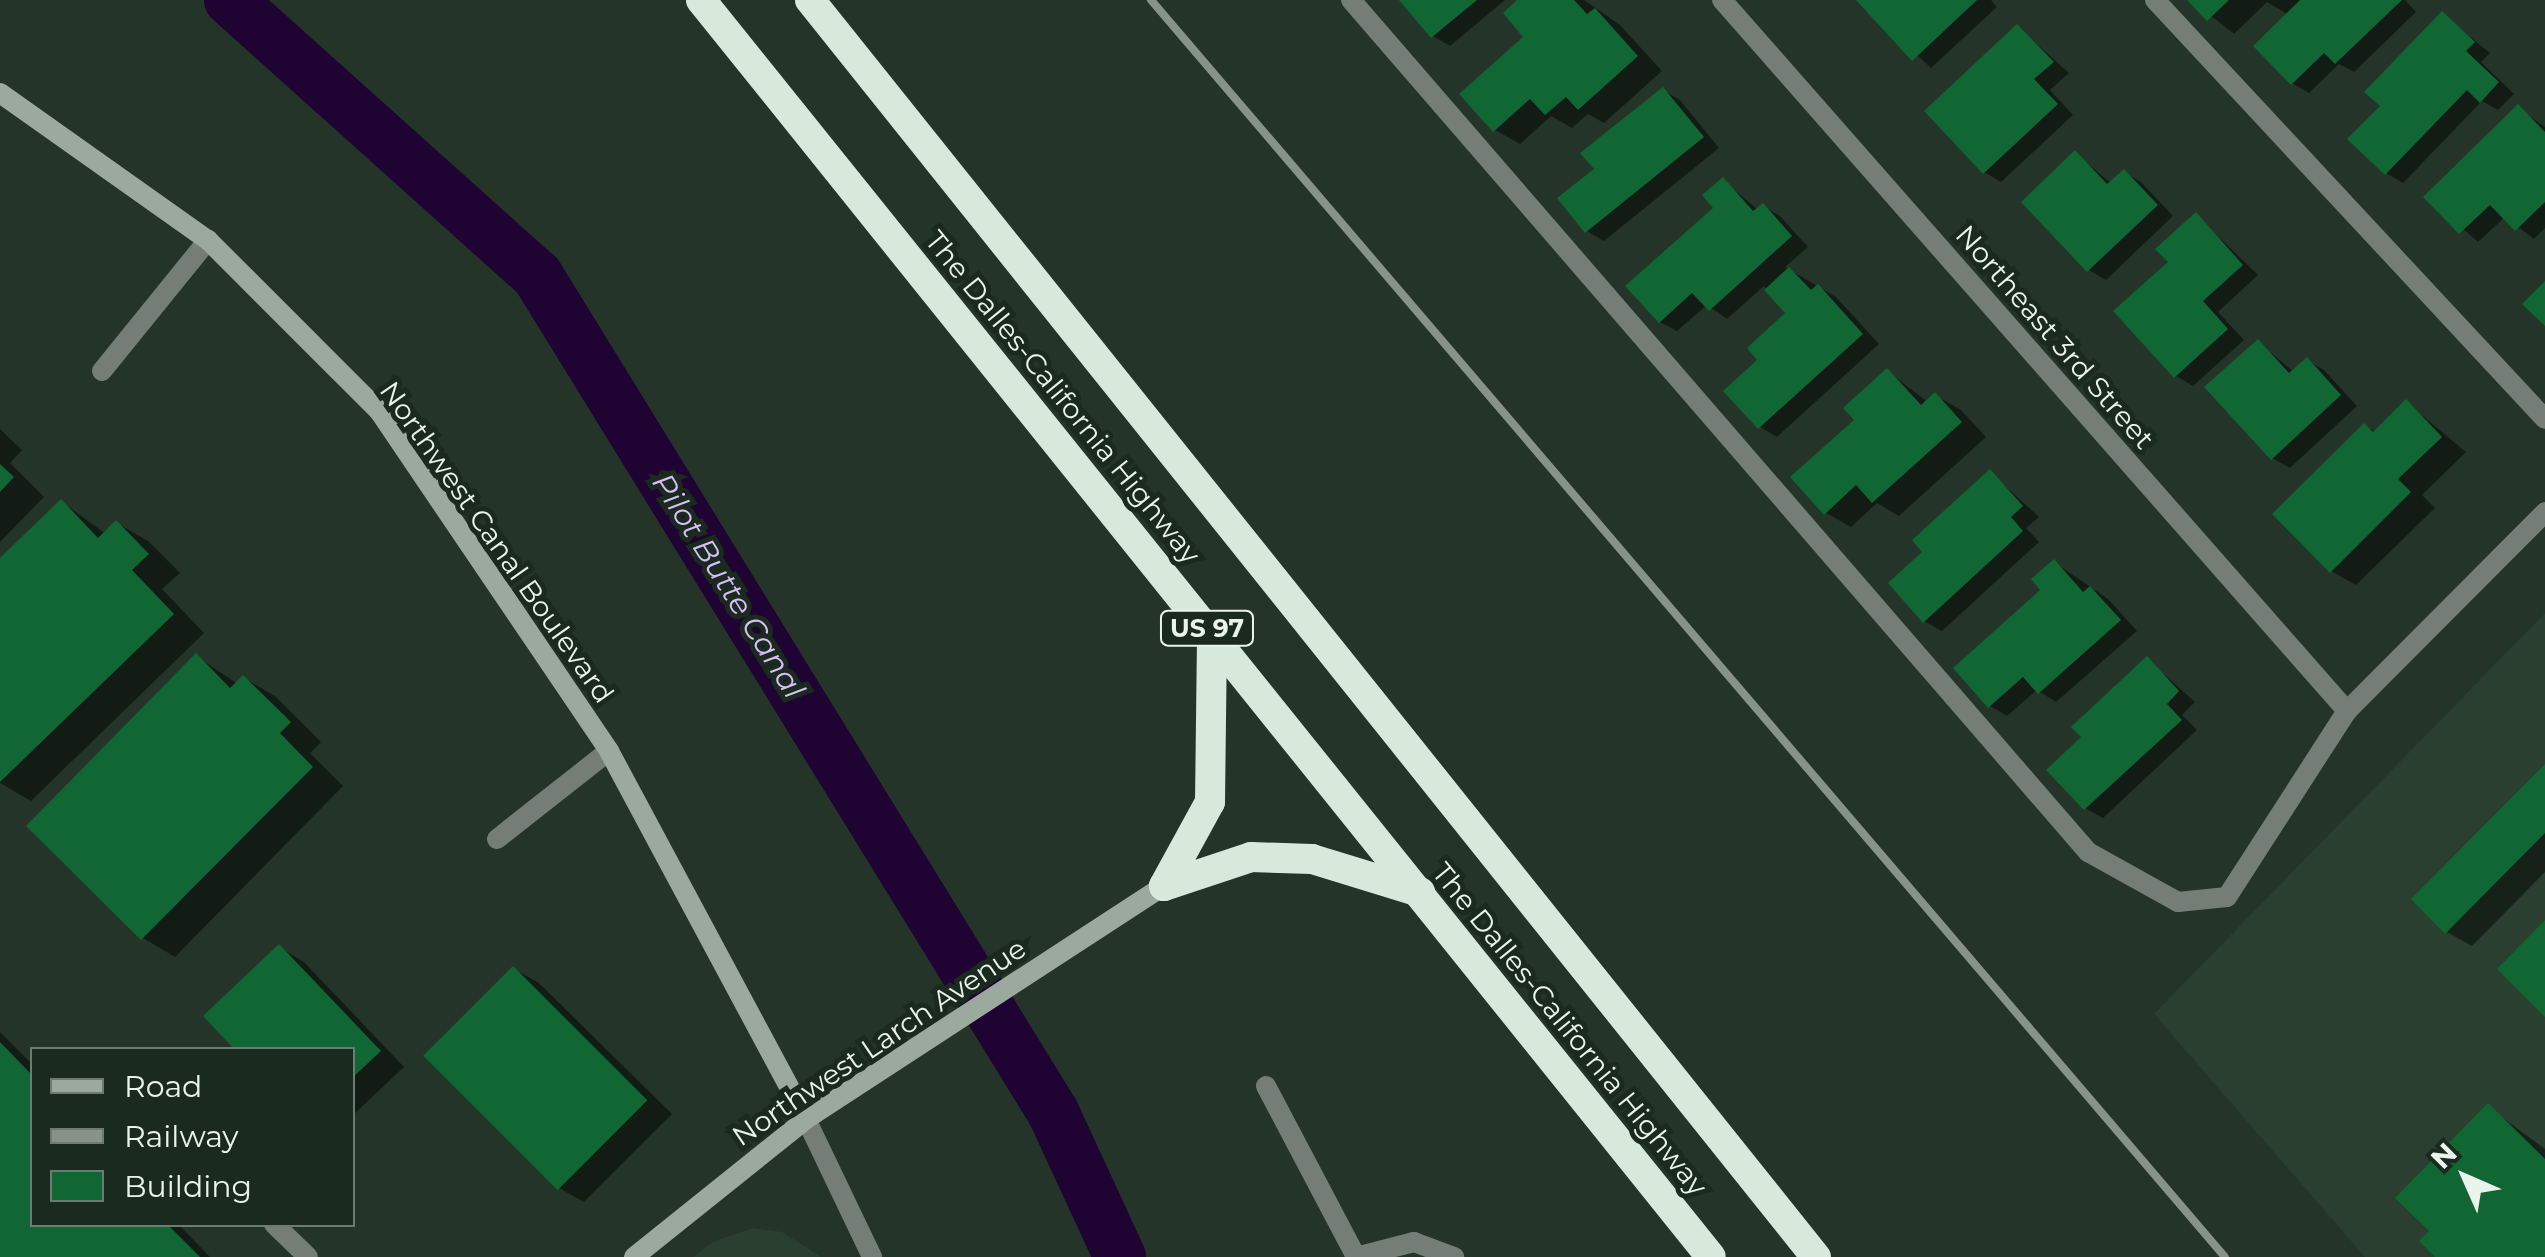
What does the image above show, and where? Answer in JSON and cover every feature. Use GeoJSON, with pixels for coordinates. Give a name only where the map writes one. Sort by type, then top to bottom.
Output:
{"type":"FeatureCollection","features":[{"type":"Feature","properties":{"kind":"highway","name":"The Dalles-California Highway"},"geometry":{"type":"LineString","coordinates":[[702,0],[1711,1257]]}},
{"type":"Feature","properties":{"kind":"highway","name":"The Dalles-California Highway"},"geometry":{"type":"LineString","coordinates":[[810,0],[1816,1257]]}},
{"type":"Feature","properties":{"kind":"highway"},"geometry":{"type":"LineString","coordinates":[[1164,886],[1210,802],[1212,633]]}},
{"type":"Feature","properties":{"kind":"highway"},"geometry":{"type":"LineString","coordinates":[[1164,886],[1251,857],[1312,859],[1420,892]]}},
{"type":"Feature","properties":{"kind":"street"},"geometry":{"type":"LineString","coordinates":[[1351,0],[2088,852],[2178,902],[2227,898],[2347,710],[2545,512]]}},
{"type":"Feature","properties":{"kind":"street","name":"Northeast 3rd Street"},"geometry":{"type":"LineString","coordinates":[[1722,0],[2347,710]]}},
{"type":"Feature","properties":{"kind":"street"},"geometry":{"type":"LineString","coordinates":[[2155,0],[2545,419]]}},
{"type":"Feature","properties":{"kind":"street","name":"Northwest Canal Boulevard"},"geometry":{"type":"LineString","coordinates":[[0,92],[208,240],[379,411],[608,751],[806,1119],[872,1257]]}},
{"type":"Feature","properties":{"kind":"street"},"geometry":{"type":"LineString","coordinates":[[102,370],[208,240]]}},
{"type":"Feature","properties":{"kind":"street"},"geometry":{"type":"LineString","coordinates":[[497,838],[608,751]]}},
{"type":"Feature","properties":{"kind":"street","name":"Northwest Larch Avenue"},"geometry":{"type":"LineString","coordinates":[[634,1257],[806,1119],[1164,886]]}},
{"type":"Feature","properties":{"kind":"street"},"geometry":{"type":"LineString","coordinates":[[1266,1086],[1356,1257],[1414,1242],[1454,1257]]}},
{"type":"Feature","properties":{"kind":"street"},"geometry":{"type":"LineString","coordinates":[[277,1227],[308,1257]]}},
{"type":"Feature","properties":{"kind":"shaded area"},"geometry":{"type":"Polygon","coordinates":[[[2545,613],[2545,1257],[2365,1257],[2154,1014],[2545,613]]]}},
{"type":"Feature","properties":{"kind":"shaded area"},"geometry":{"type":"Polygon","coordinates":[[[753,1228],[782,1232],[821,1257],[693,1257],[713,1242],[753,1228]]]}},
{"type":"Feature","properties":{"kind":"building"},"geometry":{"type":"Polygon","coordinates":[[[1399,0],[1477,0],[1431,38],[1399,0]]]}},
{"type":"Feature","properties":{"kind":"building"},"geometry":{"type":"Polygon","coordinates":[[[1517,0],[1574,0],[1587,14],[1595,8],[1638,56],[1578,110],[1566,97],[1545,115],[1530,99],[1493,132],[1459,94],[1523,37],[1503,13],[1517,0]]]}},
{"type":"Feature","properties":{"kind":"building"},"geometry":{"type":"Polygon","coordinates":[[[1856,0],[1977,0],[1912,61],[1856,0]]]}},
{"type":"Feature","properties":{"kind":"building"},"geometry":{"type":"Polygon","coordinates":[[[2187,0],[2229,0],[2207,21],[2187,0]]]}},
{"type":"Feature","properties":{"kind":"building"},"geometry":{"type":"Polygon","coordinates":[[[2300,0],[2402,0],[2335,64],[2324,53],[2291,85],[2253,46],[2300,0]]]}},
{"type":"Feature","properties":{"kind":"building"},"geometry":{"type":"Polygon","coordinates":[[[2442,11],[2475,42],[2466,51],[2499,82],[2480,103],[2467,90],[2385,175],[2347,139],[2380,106],[2364,92],[2442,11]]]}},
{"type":"Feature","properties":{"kind":"building"},"geometry":{"type":"Polygon","coordinates":[[[2017,24],[2054,62],[2034,79],[2058,104],[1983,174],[1924,111],[2017,24]]]}},
{"type":"Feature","properties":{"kind":"building"},"geometry":{"type":"Polygon","coordinates":[[[1663,87],[1704,137],[1585,233],[1557,198],[1594,169],[1580,153],[1663,87]]]}},
{"type":"Feature","properties":{"kind":"building"},"geometry":{"type":"Polygon","coordinates":[[[2518,104],[2545,132],[2545,202],[2515,231],[2490,205],[2459,234],[2423,197],[2518,104]]]}},
{"type":"Feature","properties":{"kind":"building"},"geometry":{"type":"Polygon","coordinates":[[[2075,150],[2107,184],[2124,169],[2158,205],[2087,272],[2021,202],[2075,150]]]}},
{"type":"Feature","properties":{"kind":"building"},"geometry":{"type":"Polygon","coordinates":[[[1723,177],[1753,211],[1763,203],[1792,236],[1709,311],[1692,293],[1659,323],[1625,286],[1713,208],[1702,195],[1723,177]]]}},
{"type":"Feature","properties":{"kind":"building"},"geometry":{"type":"Polygon","coordinates":[[[2196,212],[2243,265],[2203,301],[2228,329],[2174,378],[2113,311],[2168,262],[2155,249],[2196,212]]]}},
{"type":"Feature","properties":{"kind":"building"},"geometry":{"type":"Polygon","coordinates":[[[1789,267],[1811,290],[1818,284],[1863,334],[1758,429],[1723,391],[1757,360],[1747,348],[1785,313],[1764,290],[1789,267]]]}},
{"type":"Feature","properties":{"kind":"building"},"geometry":{"type":"Polygon","coordinates":[[[2545,281],[2545,326],[2522,304],[2545,281]]]}},
{"type":"Feature","properties":{"kind":"building"},"geometry":{"type":"Polygon","coordinates":[[[2258,339],[2289,373],[2307,357],[2341,395],[2271,460],[2204,387],[2258,339]]]}},
{"type":"Feature","properties":{"kind":"building"},"geometry":{"type":"Polygon","coordinates":[[[1887,368],[1921,405],[1935,392],[1962,422],[1872,503],[1856,485],[1824,515],[1790,477],[1854,420],[1843,408],[1887,368]]]}},
{"type":"Feature","properties":{"kind":"building"},"geometry":{"type":"Polygon","coordinates":[[[2406,399],[2442,437],[2398,479],[2411,492],[2330,573],[2272,514],[2364,423],[2373,432],[2406,399]]]}},
{"type":"Feature","properties":{"kind":"building"},"geometry":{"type":"Polygon","coordinates":[[[0,464],[14,477],[0,492],[0,464]]]}},
{"type":"Feature","properties":{"kind":"building"},"geometry":{"type":"Polygon","coordinates":[[[1990,469],[2023,506],[2011,517],[2023,531],[1923,623],[1888,583],[1922,552],[1912,540],[1990,469]]]}},
{"type":"Feature","properties":{"kind":"building"},"geometry":{"type":"Polygon","coordinates":[[[61,499],[98,538],[116,520],[149,554],[132,570],[174,614],[0,782],[0,558],[61,499]]]}},
{"type":"Feature","properties":{"kind":"building"},"geometry":{"type":"Polygon","coordinates":[[[2054,559],[2083,592],[2090,586],[2121,620],[2038,694],[2023,677],[1988,708],[1953,668],[2040,590],[2031,579],[2054,559]]]}},
{"type":"Feature","properties":{"kind":"building"},"geometry":{"type":"Polygon","coordinates":[[[196,653],[230,688],[243,675],[291,722],[280,733],[313,767],[141,940],[26,826],[196,653]]]}},
{"type":"Feature","properties":{"kind":"building"},"geometry":{"type":"Polygon","coordinates":[[[2147,656],[2179,691],[2167,704],[2182,720],[2084,810],[2046,770],[2081,737],[2071,727],[2147,656]]]}},
{"type":"Feature","properties":{"kind":"building"},"geometry":{"type":"Polygon","coordinates":[[[2545,764],[2545,833],[2445,934],[2411,899],[2545,764]]]}},
{"type":"Feature","properties":{"kind":"building"},"geometry":{"type":"Polygon","coordinates":[[[2545,920],[2545,1017],[2497,969],[2545,920]]]}},
{"type":"Feature","properties":{"kind":"building"},"geometry":{"type":"Polygon","coordinates":[[[279,944],[381,1051],[355,1075],[355,1047],[232,1047],[203,1016],[279,944]]]}},
{"type":"Feature","properties":{"kind":"building"},"geometry":{"type":"Polygon","coordinates":[[[513,966],[647,1100],[558,1190],[423,1056],[513,966]]]}},
{"type":"Feature","properties":{"kind":"building"},"geometry":{"type":"Polygon","coordinates":[[[0,1042],[30,1073],[30,1227],[170,1227],[200,1257],[0,1257],[0,1042]]]}},
{"type":"Feature","properties":{"kind":"building"},"geometry":{"type":"Polygon","coordinates":[[[2488,1103],[2545,1159],[2545,1257],[2435,1257],[2419,1241],[2429,1231],[2395,1198],[2488,1103]]]}},
{"type":"Feature","properties":{"kind":"waterway","name":"Pilot Butte Canal"},"geometry":{"type":"LineString","coordinates":[[230,0],[537,275],[1053,1112],[1120,1257]]}},
{"type":"Feature","properties":{"kind":"railway"},"geometry":{"type":"LineString","coordinates":[[1151,0],[2225,1257]]}}]}
